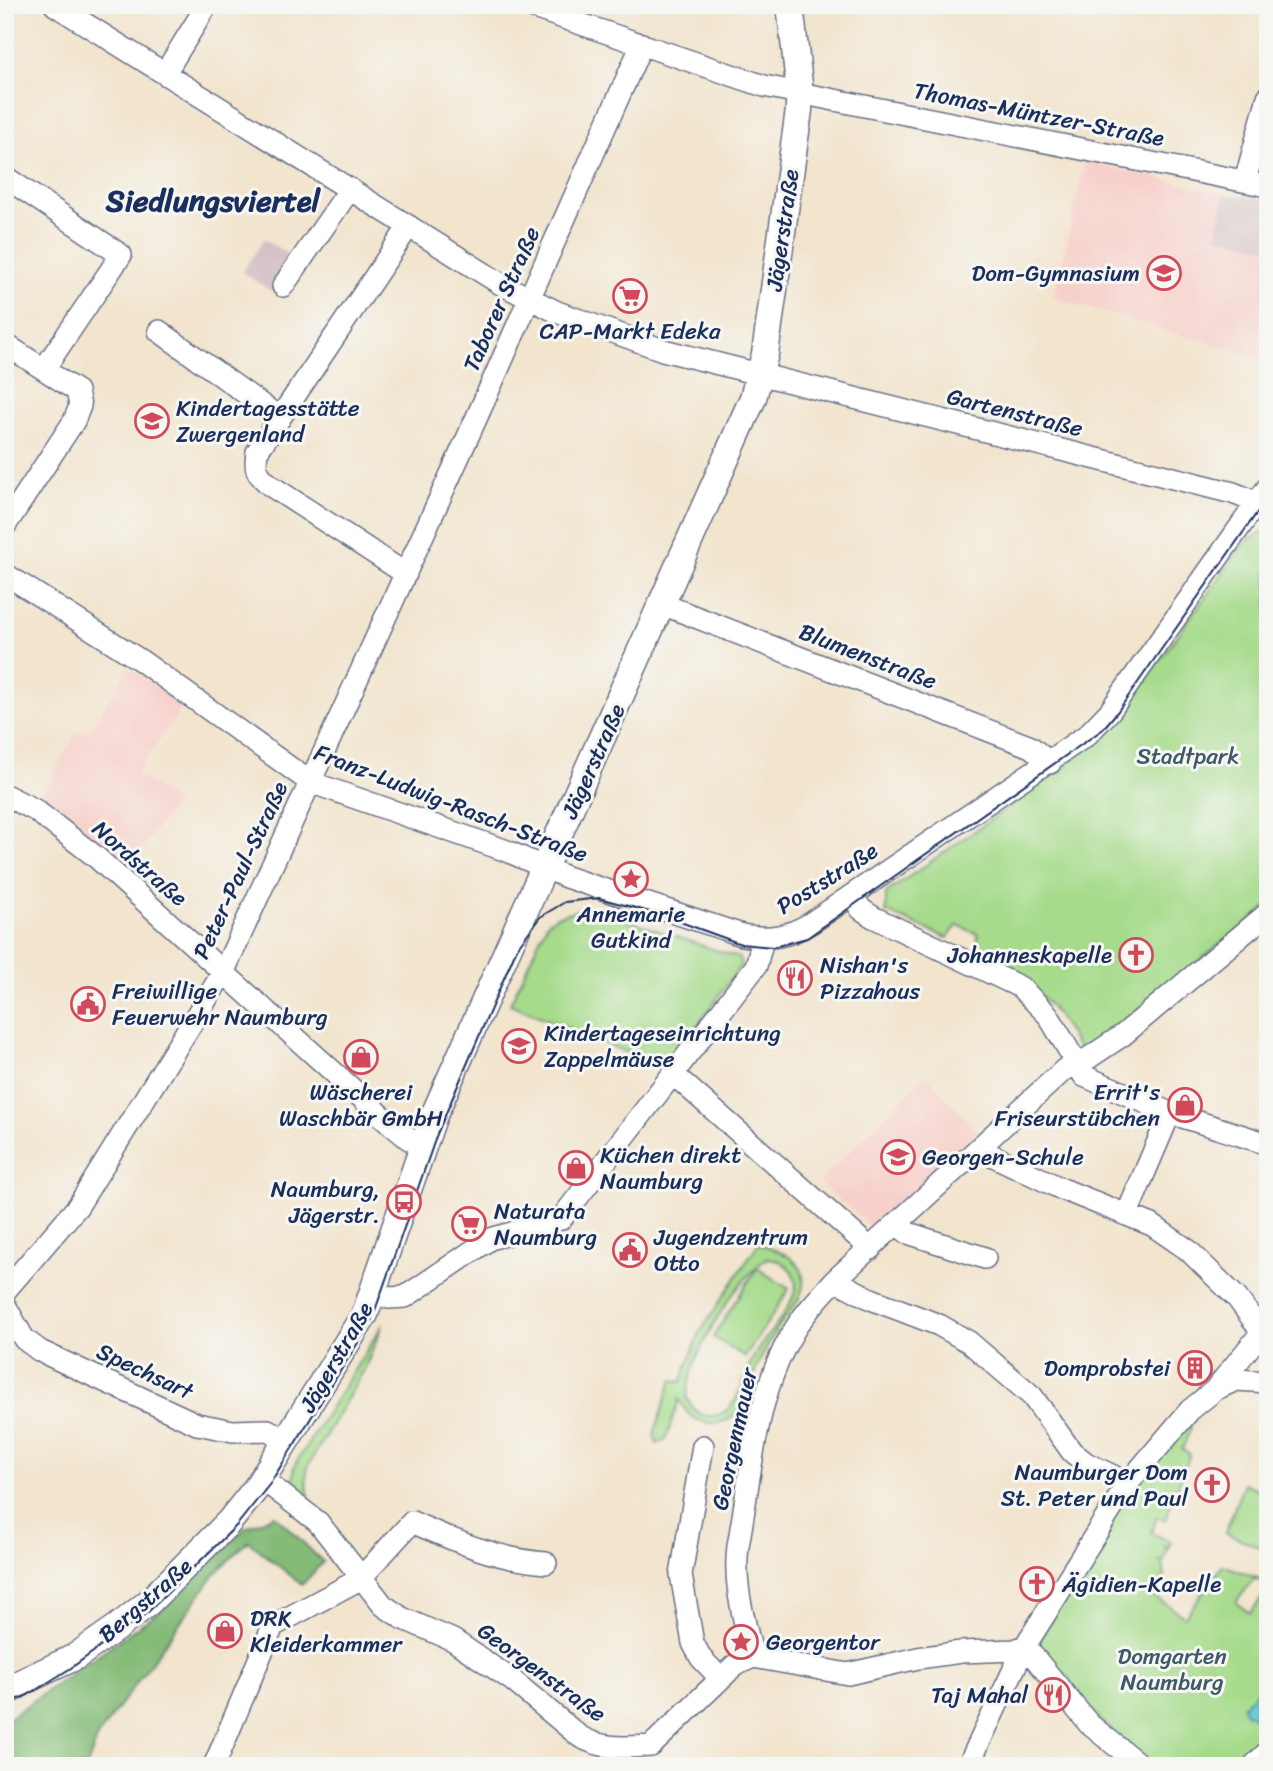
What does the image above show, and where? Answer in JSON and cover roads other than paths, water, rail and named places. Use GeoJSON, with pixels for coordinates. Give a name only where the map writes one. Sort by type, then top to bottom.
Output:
{"type":"FeatureCollection","features":[{"type":"Feature","properties":{"kind":"main road","name":"Jägerstraße"},"geometry":{"type":"LineString","coordinates":[[262,1479],[346,1346],[374,1293],[423,1144],[761,374],[799,93],[790,5]]}},
{"type":"Feature","properties":{"kind":"main road","name":"Bergstraße"},"geometry":{"type":"LineString","coordinates":[[5,1694],[22,1682],[75,1657],[148,1603],[229,1522],[262,1479]]}},
{"type":"Feature","properties":{"kind":"main road"},"geometry":{"type":"LineString","coordinates":[[1257,1766],[1268,1755]]}},
{"type":"Feature","properties":{"kind":"street","name":"Gartenstraße"},"geometry":{"type":"LineString","coordinates":[[55,5],[530,300],[651,346],[1264,499]]}},
{"type":"Feature","properties":{"kind":"street"},"geometry":{"type":"LineString","coordinates":[[165,73],[206,5]]}},
{"type":"Feature","properties":{"kind":"street","name":"Thomas-Müntzer-Straße"},"geometry":{"type":"LineString","coordinates":[[525,5],[764,86],[1268,186]]}},
{"type":"Feature","properties":{"kind":"street","name":"Taborer Straße"},"geometry":{"type":"LineString","coordinates":[[310,782],[530,300],[642,44]]}},
{"type":"Feature","properties":{"kind":"street"},"geometry":{"type":"LineString","coordinates":[[1245,181],[1268,97]]}},
{"type":"Feature","properties":{"kind":"street"},"geometry":{"type":"LineString","coordinates":[[5,177],[121,255],[44,369]]}},
{"type":"Feature","properties":{"kind":"street"},"geometry":{"type":"LineString","coordinates":[[283,286],[350,189]]}},
{"type":"Feature","properties":{"kind":"street"},"geometry":{"type":"LineString","coordinates":[[405,574],[256,474],[257,452],[409,226]]}},
{"type":"Feature","properties":{"kind":"street"},"geometry":{"type":"LineString","coordinates":[[159,331],[280,418]]}},
{"type":"Feature","properties":{"kind":"street"},"geometry":{"type":"LineString","coordinates":[[5,344],[77,391],[80,405],[74,421],[5,526]]}},
{"type":"Feature","properties":{"kind":"street","name":"Poststraße"},"geometry":{"type":"LineString","coordinates":[[374,1293],[405,1297],[490,1240],[547,1224],[567,1213],[756,965],[763,939],[794,933],[1078,743],[1110,711],[1264,499]]}},
{"type":"Feature","properties":{"kind":"street","name":"Franz-Ludwig-Rasch-Straße"},"geometry":{"type":"LineString","coordinates":[[5,574],[140,660],[310,782],[545,868],[735,933],[763,939]]}},
{"type":"Feature","properties":{"kind":"street","name":"Blumenstraße"},"geometry":{"type":"LineString","coordinates":[[662,604],[1031,747],[1049,763]]}},
{"type":"Feature","properties":{"kind":"street","name":"Peter-Paul-Straße"},"geometry":{"type":"LineString","coordinates":[[5,1292],[78,1206],[224,971],[310,782]]}},
{"type":"Feature","properties":{"kind":"street","name":"Nordstraße"},"geometry":{"type":"LineString","coordinates":[[5,795],[35,810],[96,858],[393,1126],[409,1139],[423,1144]]}},
{"type":"Feature","properties":{"kind":"street"},"geometry":{"type":"LineString","coordinates":[[852,895],[861,909],[873,917],[1020,987],[1048,1015],[1084,1076],[1170,1113],[1268,1144]]}},
{"type":"Feature","properties":{"kind":"street","name":"Georgenmauer"},"geometry":{"type":"LineString","coordinates":[[753,1657],[738,1595],[735,1569],[764,1405],[779,1357],[792,1334],[835,1280],[1065,1069],[1087,1059],[1123,1035],[1268,913]]}},
{"type":"Feature","properties":{"kind":"street"},"geometry":{"type":"LineString","coordinates":[[673,1074],[871,1249]]}},
{"type":"Feature","properties":{"kind":"street"},"geometry":{"type":"LineString","coordinates":[[1127,1214],[1170,1113]]}},
{"type":"Feature","properties":{"kind":"street"},"geometry":{"type":"LineString","coordinates":[[968,1766],[1025,1646],[1128,1483],[1190,1410],[1216,1389],[1262,1332],[1237,1298],[1188,1250],[1153,1225],[1062,1189],[979,1149]]}},
{"type":"Feature","properties":{"kind":"street"},"geometry":{"type":"LineString","coordinates":[[897,1224],[908,1233],[985,1258]]}},
{"type":"Feature","properties":{"kind":"street"},"geometry":{"type":"LineString","coordinates":[[835,1280],[863,1296],[939,1325],[969,1342],[1032,1396],[1072,1452],[1086,1463],[1128,1483]]}},
{"type":"Feature","properties":{"kind":"street","name":"Spechsart"},"geometry":{"type":"LineString","coordinates":[[5,1305],[23,1339],[40,1351],[197,1424],[233,1431],[268,1430],[287,1440]]}},
{"type":"Feature","properties":{"kind":"street"},"geometry":{"type":"LineString","coordinates":[[1216,1389],[1236,1380],[1268,1382]]}},
{"type":"Feature","properties":{"kind":"street"},"geometry":{"type":"LineString","coordinates":[[703,1446],[681,1575],[693,1643],[701,1658],[720,1678]]}},
{"type":"Feature","properties":{"kind":"street","name":"Georgenstraße"},"geometry":{"type":"LineString","coordinates":[[262,1479],[318,1522],[359,1579],[392,1612],[453,1640],[512,1680],[591,1743],[653,1756],[720,1678],[734,1666],[753,1657]]}},
{"type":"Feature","properties":{"kind":"street"},"geometry":{"type":"LineString","coordinates":[[214,1766],[273,1626],[359,1579],[412,1522],[482,1553],[513,1561],[546,1563]]}},
{"type":"Feature","properties":{"kind":"street"},"geometry":{"type":"LineString","coordinates":[[753,1657],[848,1674],[961,1651],[1015,1650],[1025,1646]]}},
{"type":"Feature","properties":{"kind":"street"},"geometry":{"type":"LineString","coordinates":[[1025,1646],[1089,1724],[1141,1766]]}},
{"type":"Feature","properties":{"kind":"water"},"geometry":{"type":"Polygon","coordinates":[[[1268,1685],[1268,1711],[1259,1719],[1244,1712],[1242,1706],[1258,1690],[1268,1685]]]}},
{"type":"Feature","properties":{"kind":"tram line"},"geometry":{"type":"LineString","coordinates":[[5,1704],[28,1695],[71,1668],[147,1613],[237,1525],[269,1485],[371,1322],[437,1134],[517,948],[540,917],[565,902],[599,898],[661,915],[741,944],[773,947],[807,938],[1102,730],[1268,497]]}},
{"type":"Feature","properties":{"kind":"place","name":"Dom-Gymnasium"},"geometry":{"type":"Point","coordinates":[1164,273]}},
{"type":"Feature","properties":{"kind":"place","name":"CAP-Markt Edeka"},"geometry":{"type":"Point","coordinates":[630,296]}},
{"type":"Feature","properties":{"kind":"place","name":"Kindertagesstätte Zwergenland"},"geometry":{"type":"Point","coordinates":[152,421]}},
{"type":"Feature","properties":{"kind":"place","name":"Annemarie Gutkind"},"geometry":{"type":"Point","coordinates":[631,879]}},
{"type":"Feature","properties":{"kind":"place","name":"Johanneskapelle"},"geometry":{"type":"Point","coordinates":[1136,955]}},
{"type":"Feature","properties":{"kind":"place","name":"Nishan's Pizzahous"},"geometry":{"type":"Point","coordinates":[795,978]}},
{"type":"Feature","properties":{"kind":"place","name":"Freiwillige Feuerwehr Naumburg"},"geometry":{"type":"Point","coordinates":[88,1004]}},
{"type":"Feature","properties":{"kind":"place","name":"Kindertageseinrichtung Zappelmäuse"},"geometry":{"type":"Point","coordinates":[519,1046]}},
{"type":"Feature","properties":{"kind":"place","name":"Wäscherei Waschbär GmbH"},"geometry":{"type":"Point","coordinates":[361,1057]}},
{"type":"Feature","properties":{"kind":"place","name":"Errit's Friseurstübchen"},"geometry":{"type":"Point","coordinates":[1185,1105]}},
{"type":"Feature","properties":{"kind":"place","name":"Georgen-Schule"},"geometry":{"type":"Point","coordinates":[898,1157]}},
{"type":"Feature","properties":{"kind":"place","name":"Küchen direkt Naumburg"},"geometry":{"type":"Point","coordinates":[576,1168]}},
{"type":"Feature","properties":{"kind":"place","name":"Naumburg, Jägerstr."},"geometry":{"type":"Point","coordinates":[404,1202]}},
{"type":"Feature","properties":{"kind":"place","name":"Naturata Naumburg"},"geometry":{"type":"Point","coordinates":[469,1224]}},
{"type":"Feature","properties":{"kind":"place","name":"Jugendzentrum Otto"},"geometry":{"type":"Point","coordinates":[630,1250]}},
{"type":"Feature","properties":{"kind":"place","name":"Domprobstei"},"geometry":{"type":"Point","coordinates":[1195,1368]}},
{"type":"Feature","properties":{"kind":"place","name":"Naumburger Dom St. Peter und Paul"},"geometry":{"type":"Point","coordinates":[1212,1485]}},
{"type":"Feature","properties":{"kind":"place","name":"Ägidien-Kapelle"},"geometry":{"type":"Point","coordinates":[1037,1584]}},
{"type":"Feature","properties":{"kind":"place","name":"DRK Kleiderkammer"},"geometry":{"type":"Point","coordinates":[225,1631]}},
{"type":"Feature","properties":{"kind":"place","name":"Georgentor"},"geometry":{"type":"Point","coordinates":[741,1642]}},
{"type":"Feature","properties":{"kind":"place","name":"Taj Mahal"},"geometry":{"type":"Point","coordinates":[1053,1695]}},
{"type":"Feature","properties":{"kind":"district","name":"Siedlungsviertel"},"geometry":{"type":"Point","coordinates":[213,201]}},
{"type":"Feature","properties":{"kind":"park label","name":"Stadtpark"},"geometry":{"type":"Point","coordinates":[1188,756]}},
{"type":"Feature","properties":{"kind":"park label","name":"Domgarten Naumburg"},"geometry":{"type":"Point","coordinates":[1172,1669]}}]}
